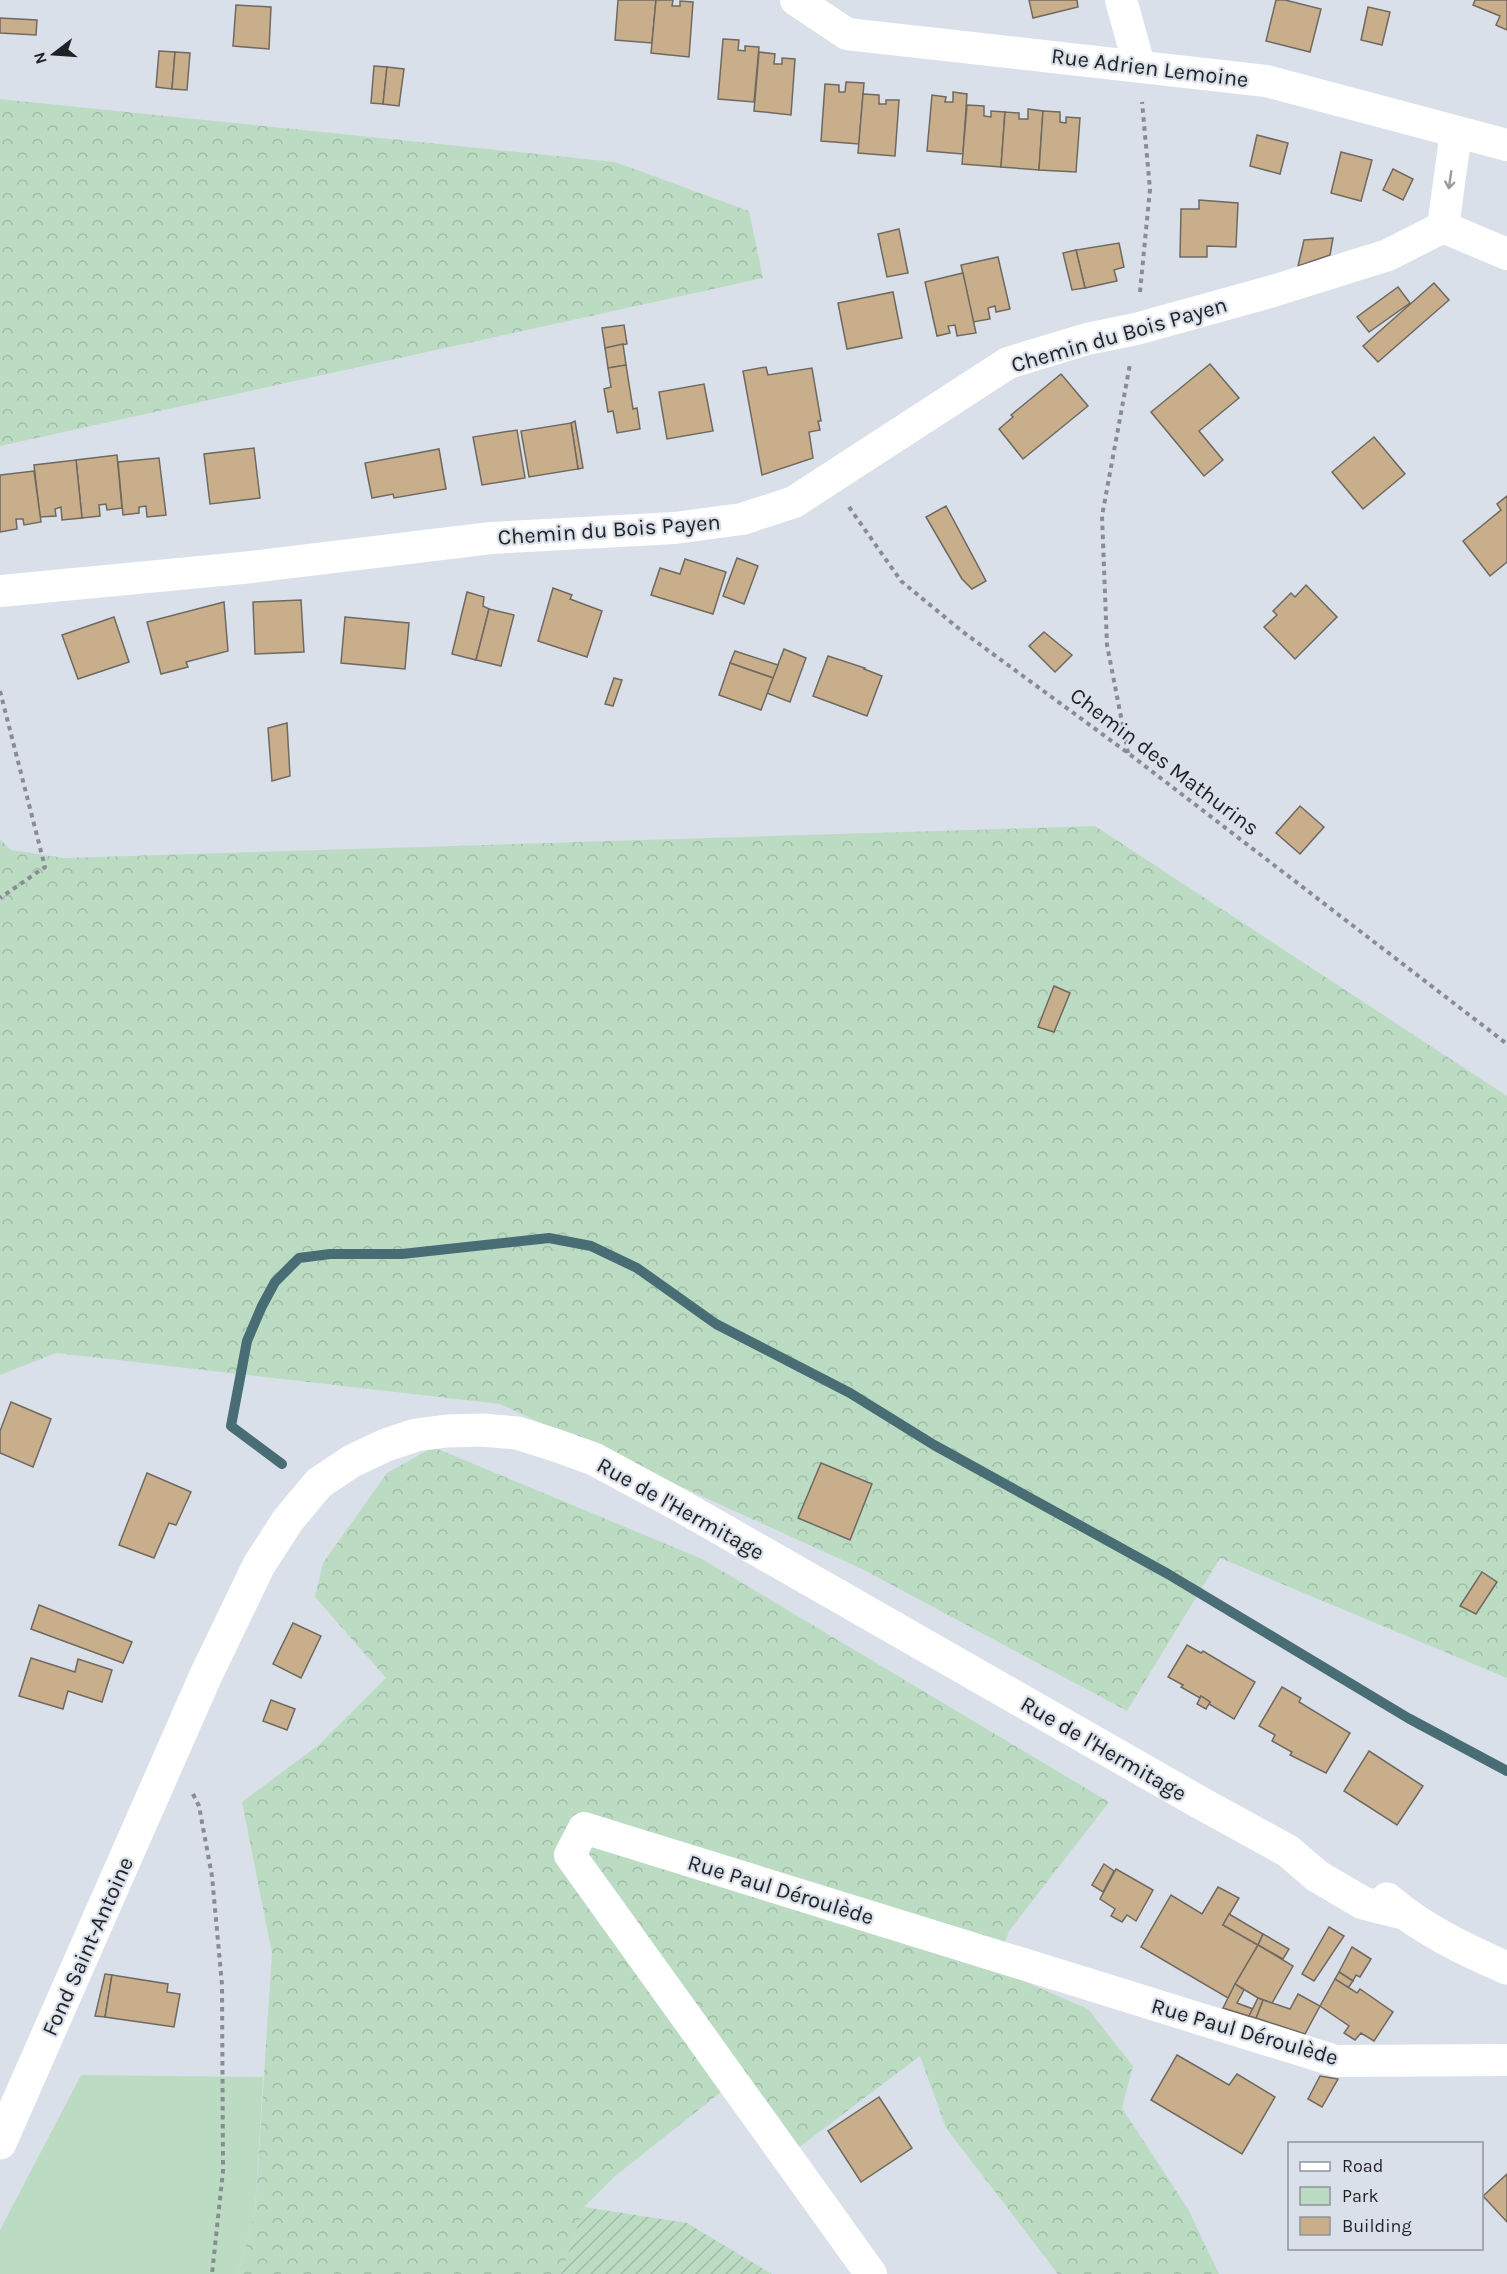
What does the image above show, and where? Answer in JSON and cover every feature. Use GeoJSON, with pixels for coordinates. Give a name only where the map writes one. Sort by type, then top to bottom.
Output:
{"type":"FeatureCollection","features":[{"type":"Feature","properties":{"kind":"main road","name":"Rue de l'Hermitage"},"geometry":{"type":"LineString","coordinates":[[173,1749],[259,1565],[288,1520],[320,1483],[352,1461],[386,1445],[416,1435],[483,1430],[517,1434],[555,1444],[594,1460],[681,1506],[1197,1801],[1288,1851],[1323,1859],[1371,1886],[1403,1913],[1473,1954],[1507,1968]]}},
{"type":"Feature","properties":{"kind":"main road","name":"Fond Saint-Antoine"},"geometry":{"type":"LineString","coordinates":[[0,2143],[173,1749]]}},
{"type":"Feature","properties":{"kind":"main road","name":"Rue de l'Hermitage"},"geometry":{"type":"LineString","coordinates":[[1473,1954],[1507,1986]]}},
{"type":"Feature","properties":{"kind":"street","name":"Rue Adrien Lemoine"},"geometry":{"type":"LineString","coordinates":[[796,0],[847,34],[1266,81],[1507,146]]}},
{"type":"Feature","properties":{"kind":"street"},"geometry":{"type":"LineString","coordinates":[[1121,0],[1139,65]]}},
{"type":"Feature","properties":{"kind":"street"},"geometry":{"type":"LineString","coordinates":[[1456,132],[1443,227],[1507,254]]}},
{"type":"Feature","properties":{"kind":"street","name":"Chemin du Bois Payen"},"geometry":{"type":"LineString","coordinates":[[0,591],[242,568],[491,538],[675,528],[742,519],[794,502],[1008,363],[1087,339],[1272,291],[1388,255],[1443,227]]}},
{"type":"Feature","properties":{"kind":"street","name":"Rue Paul Déroulède"},"geometry":{"type":"LineString","coordinates":[[871,2274],[570,1855],[584,1828],[1336,2061],[1507,2060]]}},
{"type":"Feature","properties":{"kind":"path"},"geometry":{"type":"LineString","coordinates":[[1128,753],[1107,645],[1102,516],[1136,328],[1150,189],[1139,65]]}},
{"type":"Feature","properties":{"kind":"path","name":"Chemin des Mathurins"},"geometry":{"type":"LineString","coordinates":[[830,479],[901,581],[963,632],[1128,753],[1507,1044]]}},
{"type":"Feature","properties":{"kind":"path"},"geometry":{"type":"LineString","coordinates":[[0,691],[45,867],[0,898]]}},
{"type":"Feature","properties":{"kind":"path"},"geometry":{"type":"LineString","coordinates":[[173,1749],[199,1806],[212,1876],[222,1984],[223,2172],[212,2274]]}},
{"type":"Feature","properties":{"kind":"green space"},"geometry":{"type":"Polygon","coordinates":[[[0,99],[615,162],[749,211],[763,278],[0,446],[0,99]]]}},
{"type":"Feature","properties":{"kind":"green space"},"geometry":{"type":"Polygon","coordinates":[[[1095,826],[1507,1096],[1507,1678],[1220,1558],[1127,1711],[864,1570],[500,1404],[56,1353],[0,1375],[0,839],[11,850],[64,858],[1095,826]]]}},
{"type":"Feature","properties":{"kind":"green space"},"geometry":{"type":"Polygon","coordinates":[[[433,1447],[702,1559],[1109,1802],[1009,1931],[996,1969],[1088,2009],[1133,2066],[1122,2108],[1188,2209],[1219,2274],[1058,2274],[946,2128],[920,2056],[798,2148],[745,2073],[614,2177],[584,2207],[561,2274],[238,2274],[255,2211],[272,1953],[242,1802],[320,1744],[386,1678],[315,1597],[323,1563],[387,1473],[433,1447]]]}},
{"type":"Feature","properties":{"kind":"green space"},"geometry":{"type":"Polygon","coordinates":[[[81,2075],[263,2077],[255,2211],[238,2274],[0,2274],[0,2230],[81,2075]]]}},
{"type":"Feature","properties":{"kind":"green space"},"geometry":{"type":"Polygon","coordinates":[[[584,2207],[687,2223],[772,2274],[561,2274],[584,2207]]]}},
{"type":"Feature","properties":{"kind":"building"},"geometry":{"type":"Polygon","coordinates":[[[618,0],[656,0],[652,43],[615,40],[618,0]]]}},
{"type":"Feature","properties":{"kind":"building"},"geometry":{"type":"Polygon","coordinates":[[[656,0],[673,0],[672,6],[680,6],[680,1],[693,2],[689,57],[651,53],[656,0]]]}},
{"type":"Feature","properties":{"kind":"building"},"geometry":{"type":"Polygon","coordinates":[[[1029,0],[1077,0],[1078,7],[1033,18],[1029,0]]]}},
{"type":"Feature","properties":{"kind":"building"},"geometry":{"type":"Polygon","coordinates":[[[1276,0],[1321,9],[1310,52],[1266,41],[1276,0]]]}},
{"type":"Feature","properties":{"kind":"building"},"geometry":{"type":"Polygon","coordinates":[[[1475,0],[1507,0],[1507,30],[1496,25],[1500,16],[1473,5],[1475,0]]]}},
{"type":"Feature","properties":{"kind":"building"},"geometry":{"type":"Polygon","coordinates":[[[236,5],[271,7],[269,49],[233,46],[236,5]]]}},
{"type":"Feature","properties":{"kind":"building"},"geometry":{"type":"Polygon","coordinates":[[[1368,7],[1390,12],[1382,45],[1361,40],[1368,7]]]}},
{"type":"Feature","properties":{"kind":"building"},"geometry":{"type":"Polygon","coordinates":[[[0,18],[37,20],[36,35],[0,33],[0,18]]]}},
{"type":"Feature","properties":{"kind":"building"},"geometry":{"type":"Polygon","coordinates":[[[723,39],[739,40],[738,50],[745,51],[745,46],[759,47],[754,102],[718,99],[723,39]]]}},
{"type":"Feature","properties":{"kind":"building"},"geometry":{"type":"Polygon","coordinates":[[[159,51],[175,52],[172,89],[156,87],[159,51]]]}},
{"type":"Feature","properties":{"kind":"building"},"geometry":{"type":"Polygon","coordinates":[[[175,52],[190,53],[187,90],[172,89],[175,52]]]}},
{"type":"Feature","properties":{"kind":"building"},"geometry":{"type":"Polygon","coordinates":[[[759,52],[775,54],[774,64],[782,64],[782,58],[795,59],[791,115],[754,111],[759,52]]]}},
{"type":"Feature","properties":{"kind":"building"},"geometry":{"type":"Polygon","coordinates":[[[374,66],[387,67],[383,104],[371,103],[374,66]]]}},
{"type":"Feature","properties":{"kind":"building"},"geometry":{"type":"Polygon","coordinates":[[[387,67],[404,69],[399,106],[383,104],[387,67]]]}},
{"type":"Feature","properties":{"kind":"building"},"geometry":{"type":"Polygon","coordinates":[[[846,82],[864,83],[859,144],[821,141],[825,84],[839,85],[839,92],[845,92],[846,82]]]}},
{"type":"Feature","properties":{"kind":"building"},"geometry":{"type":"Polygon","coordinates":[[[953,92],[967,94],[963,154],[927,151],[932,95],[946,97],[945,102],[953,102],[953,92]]]}},
{"type":"Feature","properties":{"kind":"building"},"geometry":{"type":"Polygon","coordinates":[[[863,94],[879,95],[879,104],[886,104],[886,100],[899,100],[895,156],[858,153],[863,94]]]}},
{"type":"Feature","properties":{"kind":"building"},"geometry":{"type":"Polygon","coordinates":[[[967,105],[984,106],[984,116],[991,117],[991,111],[1005,112],[1001,167],[962,164],[967,105]]]}},
{"type":"Feature","properties":{"kind":"building"},"geometry":{"type":"Polygon","coordinates":[[[1028,109],[1043,111],[1039,170],[1001,167],[1005,112],[1019,113],[1019,119],[1028,119],[1028,109]]]}},
{"type":"Feature","properties":{"kind":"building"},"geometry":{"type":"Polygon","coordinates":[[[1043,111],[1060,112],[1060,122],[1066,123],[1066,117],[1080,118],[1076,172],[1039,170],[1043,111]]]}},
{"type":"Feature","properties":{"kind":"building"},"geometry":{"type":"Polygon","coordinates":[[[1257,135],[1288,143],[1280,174],[1250,166],[1257,135]]]}},
{"type":"Feature","properties":{"kind":"building"},"geometry":{"type":"Polygon","coordinates":[[[1341,152],[1372,160],[1361,201],[1331,193],[1341,152]]]}},
{"type":"Feature","properties":{"kind":"building"},"geometry":{"type":"Polygon","coordinates":[[[1393,169],[1413,179],[1403,200],[1383,190],[1393,169]]]}},
{"type":"Feature","properties":{"kind":"building"},"geometry":{"type":"Polygon","coordinates":[[[1199,200],[1238,203],[1236,247],[1207,246],[1207,257],[1180,257],[1181,209],[1199,209],[1199,200]]]}},
{"type":"Feature","properties":{"kind":"building"},"geometry":{"type":"Polygon","coordinates":[[[899,229],[908,273],[887,277],[878,234],[899,229]]]}},
{"type":"Feature","properties":{"kind":"building"},"geometry":{"type":"Polygon","coordinates":[[[1333,238],[1330,255],[1298,266],[1304,240],[1333,238]]]}},
{"type":"Feature","properties":{"kind":"building"},"geometry":{"type":"Polygon","coordinates":[[[1119,243],[1124,267],[1114,270],[1117,281],[1085,288],[1076,250],[1119,243]]]}},
{"type":"Feature","properties":{"kind":"building"},"geometry":{"type":"Polygon","coordinates":[[[1076,250],[1085,288],[1072,290],[1063,253],[1076,250]]]}},
{"type":"Feature","properties":{"kind":"building"},"geometry":{"type":"Polygon","coordinates":[[[998,257],[1010,309],[996,312],[995,306],[988,308],[990,319],[973,322],[961,265],[998,257]]]}},
{"type":"Feature","properties":{"kind":"building"},"geometry":{"type":"Polygon","coordinates":[[[963,273],[976,333],[957,336],[955,325],[948,326],[950,333],[937,336],[925,282],[963,273]]]}},
{"type":"Feature","properties":{"kind":"building"},"geometry":{"type":"Polygon","coordinates":[[[1434,283],[1449,300],[1378,362],[1363,346],[1434,283]]]}},
{"type":"Feature","properties":{"kind":"building"},"geometry":{"type":"Polygon","coordinates":[[[1398,287],[1410,303],[1369,332],[1357,317],[1398,287]]]}},
{"type":"Feature","properties":{"kind":"building"},"geometry":{"type":"Polygon","coordinates":[[[893,292],[902,338],[847,349],[838,303],[893,292]]]}},
{"type":"Feature","properties":{"kind":"building"},"geometry":{"type":"Polygon","coordinates":[[[624,325],[627,344],[605,348],[602,328],[624,325]]]}},
{"type":"Feature","properties":{"kind":"building"},"geometry":{"type":"Polygon","coordinates":[[[623,344],[626,365],[608,368],[605,348],[623,344]]]}},
{"type":"Feature","properties":{"kind":"building"},"geometry":{"type":"Polygon","coordinates":[[[1210,364],[1239,398],[1199,431],[1223,460],[1204,476],[1151,412],[1210,364]]]}},
{"type":"Feature","properties":{"kind":"building"},"geometry":{"type":"Polygon","coordinates":[[[626,365],[633,409],[637,408],[640,429],[617,433],[613,411],[608,412],[604,389],[611,387],[608,368],[626,365]]]}},
{"type":"Feature","properties":{"kind":"building"},"geometry":{"type":"Polygon","coordinates":[[[766,367],[768,375],[812,368],[821,421],[818,421],[820,430],[809,432],[813,458],[762,475],[743,371],[766,367]]]}},
{"type":"Feature","properties":{"kind":"building"},"geometry":{"type":"Polygon","coordinates":[[[1061,374],[1088,406],[1023,459],[999,429],[1013,417],[1011,415],[1061,374]]]}},
{"type":"Feature","properties":{"kind":"building"},"geometry":{"type":"Polygon","coordinates":[[[704,384],[713,431],[667,439],[659,392],[704,384]]]}},
{"type":"Feature","properties":{"kind":"building"},"geometry":{"type":"Polygon","coordinates":[[[575,421],[583,468],[578,469],[571,423],[575,421]]]}},
{"type":"Feature","properties":{"kind":"building"},"geometry":{"type":"Polygon","coordinates":[[[571,423],[578,469],[529,477],[521,431],[571,423]]]}},
{"type":"Feature","properties":{"kind":"building"},"geometry":{"type":"Polygon","coordinates":[[[517,430],[525,478],[482,485],[473,437],[517,430]]]}},
{"type":"Feature","properties":{"kind":"building"},"geometry":{"type":"Polygon","coordinates":[[[1374,437],[1405,474],[1363,509],[1332,472],[1374,437]]]}},
{"type":"Feature","properties":{"kind":"building"},"geometry":{"type":"Polygon","coordinates":[[[254,448],[260,498],[210,504],[204,454],[254,448]]]}},
{"type":"Feature","properties":{"kind":"building"},"geometry":{"type":"Polygon","coordinates":[[[439,449],[446,489],[394,498],[393,494],[372,498],[365,463],[439,449]]]}},
{"type":"Feature","properties":{"kind":"building"},"geometry":{"type":"Polygon","coordinates":[[[117,455],[122,508],[107,510],[106,504],[99,505],[100,516],[82,518],[76,460],[117,455]]]}},
{"type":"Feature","properties":{"kind":"building"},"geometry":{"type":"Polygon","coordinates":[[[159,458],[166,515],[147,517],[146,506],[139,507],[139,513],[123,515],[118,462],[159,458]]]}},
{"type":"Feature","properties":{"kind":"building"},"geometry":{"type":"Polygon","coordinates":[[[76,460],[82,518],[62,520],[61,507],[55,509],[56,516],[40,517],[34,465],[76,460]]]}},
{"type":"Feature","properties":{"kind":"building"},"geometry":{"type":"Polygon","coordinates":[[[34,471],[41,522],[24,525],[23,519],[16,519],[17,529],[0,532],[0,475],[34,471]]]}},
{"type":"Feature","properties":{"kind":"building"},"geometry":{"type":"Polygon","coordinates":[[[1507,496],[1507,562],[1490,576],[1463,541],[1501,510],[1497,504],[1507,496]]]}},
{"type":"Feature","properties":{"kind":"building"},"geometry":{"type":"Polygon","coordinates":[[[946,506],[986,581],[972,589],[962,579],[926,517],[946,506]]]}},
{"type":"Feature","properties":{"kind":"building"},"geometry":{"type":"Polygon","coordinates":[[[737,558],[758,566],[744,604],[723,596],[737,558]]]}},
{"type":"Feature","properties":{"kind":"building"},"geometry":{"type":"Polygon","coordinates":[[[685,559],[726,572],[713,614],[651,595],[660,568],[680,574],[685,559]]]}},
{"type":"Feature","properties":{"kind":"building"},"geometry":{"type":"Polygon","coordinates":[[[1306,585],[1337,617],[1295,659],[1264,627],[1277,615],[1273,611],[1291,593],[1295,597],[1306,585]]]}},
{"type":"Feature","properties":{"kind":"building"},"geometry":{"type":"Polygon","coordinates":[[[553,588],[572,595],[570,599],[602,611],[587,657],[538,641],[553,588]]]}},
{"type":"Feature","properties":{"kind":"building"},"geometry":{"type":"Polygon","coordinates":[[[467,592],[484,597],[483,606],[489,609],[476,660],[452,654],[467,592]]]}},
{"type":"Feature","properties":{"kind":"building"},"geometry":{"type":"Polygon","coordinates":[[[301,600],[304,652],[255,654],[253,602],[301,600]]]}},
{"type":"Feature","properties":{"kind":"building"},"geometry":{"type":"Polygon","coordinates":[[[224,602],[228,651],[186,662],[188,667],[161,674],[147,622],[224,602]]]}},
{"type":"Feature","properties":{"kind":"building"},"geometry":{"type":"Polygon","coordinates":[[[489,609],[514,615],[501,666],[476,660],[489,609]]]}},
{"type":"Feature","properties":{"kind":"building"},"geometry":{"type":"Polygon","coordinates":[[[114,617],[129,662],[78,679],[62,635],[114,617]]]}},
{"type":"Feature","properties":{"kind":"building"},"geometry":{"type":"Polygon","coordinates":[[[345,617],[409,623],[405,669],[341,663],[345,617]]]}},
{"type":"Feature","properties":{"kind":"building"},"geometry":{"type":"Polygon","coordinates":[[[1044,632],[1072,655],[1055,672],[1029,646],[1044,632]]]}},
{"type":"Feature","properties":{"kind":"building"},"geometry":{"type":"Polygon","coordinates":[[[784,649],[806,658],[790,702],[767,693],[784,649]]]}},
{"type":"Feature","properties":{"kind":"building"},"geometry":{"type":"Polygon","coordinates":[[[735,651],[778,665],[773,678],[730,663],[735,651]]]}},
{"type":"Feature","properties":{"kind":"building"},"geometry":{"type":"Polygon","coordinates":[[[828,656],[882,676],[867,716],[813,696],[828,656]]]}},
{"type":"Feature","properties":{"kind":"building"},"geometry":{"type":"Polygon","coordinates":[[[730,663],[773,678],[761,710],[719,695],[730,663]]]}},
{"type":"Feature","properties":{"kind":"building"},"geometry":{"type":"Polygon","coordinates":[[[614,678],[622,680],[613,706],[605,704],[614,678]]]}},
{"type":"Feature","properties":{"kind":"building"},"geometry":{"type":"Polygon","coordinates":[[[287,723],[290,776],[272,781],[268,728],[287,723]]]}},
{"type":"Feature","properties":{"kind":"building"},"geometry":{"type":"Polygon","coordinates":[[[1300,806],[1324,827],[1300,854],[1276,833],[1300,806]]]}},
{"type":"Feature","properties":{"kind":"building"},"geometry":{"type":"Polygon","coordinates":[[[1054,986],[1070,993],[1054,1032],[1038,1027],[1054,986]]]}},
{"type":"Feature","properties":{"kind":"building"},"geometry":{"type":"Polygon","coordinates":[[[11,1402],[51,1419],[33,1467],[0,1453],[0,1431],[11,1402]]]}},
{"type":"Feature","properties":{"kind":"building"},"geometry":{"type":"Polygon","coordinates":[[[821,1463],[872,1484],[850,1540],[798,1518],[821,1463]]]}},
{"type":"Feature","properties":{"kind":"building"},"geometry":{"type":"Polygon","coordinates":[[[147,1473],[191,1492],[176,1525],[169,1523],[154,1558],[119,1545],[147,1473]]]}},
{"type":"Feature","properties":{"kind":"building"},"geometry":{"type":"Polygon","coordinates":[[[1482,1572],[1497,1582],[1476,1614],[1460,1606],[1482,1572]]]}},
{"type":"Feature","properties":{"kind":"building"},"geometry":{"type":"Polygon","coordinates":[[[39,1605],[132,1642],[123,1663],[31,1629],[39,1605]]]}},
{"type":"Feature","properties":{"kind":"building"},"geometry":{"type":"Polygon","coordinates":[[[293,1623],[321,1636],[301,1678],[273,1664],[293,1623]]]}},
{"type":"Feature","properties":{"kind":"building"},"geometry":{"type":"Polygon","coordinates":[[[1187,1645],[1201,1653],[1203,1651],[1255,1682],[1234,1719],[1168,1677],[1187,1645]]]}},
{"type":"Feature","properties":{"kind":"building"},"geometry":{"type":"Polygon","coordinates":[[[31,1658],[75,1672],[78,1659],[112,1670],[102,1702],[68,1691],[63,1709],[19,1696],[31,1658]]]}},
{"type":"Feature","properties":{"kind":"building"},"geometry":{"type":"Polygon","coordinates":[[[1282,1687],[1301,1698],[1299,1702],[1350,1733],[1326,1773],[1290,1755],[1292,1752],[1272,1741],[1275,1735],[1259,1726],[1282,1687]]]}},
{"type":"Feature","properties":{"kind":"building"},"geometry":{"type":"Polygon","coordinates":[[[1201,1696],[1210,1702],[1206,1709],[1197,1704],[1201,1696]]]}},
{"type":"Feature","properties":{"kind":"building"},"geometry":{"type":"Polygon","coordinates":[[[271,1700],[295,1709],[287,1730],[263,1721],[271,1700]]]}},
{"type":"Feature","properties":{"kind":"building"},"geometry":{"type":"Polygon","coordinates":[[[1369,1751],[1423,1786],[1397,1825],[1344,1791],[1369,1751]]]}},
{"type":"Feature","properties":{"kind":"building"},"geometry":{"type":"Polygon","coordinates":[[[1104,1864],[1114,1871],[1103,1892],[1092,1885],[1104,1864]]]}},
{"type":"Feature","properties":{"kind":"building"},"geometry":{"type":"Polygon","coordinates":[[[1116,1869],[1153,1890],[1136,1921],[1127,1915],[1122,1922],[1111,1916],[1115,1909],[1100,1899],[1116,1869]]]}},
{"type":"Feature","properties":{"kind":"building"},"geometry":{"type":"Polygon","coordinates":[[[1218,1887],[1239,1898],[1223,1925],[1258,1945],[1228,1998],[1141,1947],[1171,1895],[1202,1914],[1218,1887]]]}},
{"type":"Feature","properties":{"kind":"building"},"geometry":{"type":"Polygon","coordinates":[[[1229,1914],[1263,1934],[1258,1945],[1223,1925],[1229,1914]]]}},
{"type":"Feature","properties":{"kind":"building"},"geometry":{"type":"Polygon","coordinates":[[[1329,1927],[1344,1936],[1314,1981],[1302,1974],[1329,1927]]]}},
{"type":"Feature","properties":{"kind":"building"},"geometry":{"type":"Polygon","coordinates":[[[1263,1934],[1289,1949],[1283,1959],[1258,1945],[1263,1934]]]}},
{"type":"Feature","properties":{"kind":"building"},"geometry":{"type":"Polygon","coordinates":[[[1258,1945],[1293,1966],[1272,2003],[1258,1998],[1235,1984],[1258,1945]]]}},
{"type":"Feature","properties":{"kind":"building"},"geometry":{"type":"Polygon","coordinates":[[[1352,1947],[1371,1959],[1360,1977],[1356,1975],[1353,1981],[1339,1972],[1352,1947]]]}},
{"type":"Feature","properties":{"kind":"building"},"geometry":{"type":"Polygon","coordinates":[[[1339,1972],[1353,1981],[1348,1988],[1335,1979],[1339,1972]]]}},
{"type":"Feature","properties":{"kind":"building"},"geometry":{"type":"Polygon","coordinates":[[[105,1974],[112,1975],[105,2017],[95,2016],[105,1974]]]}},
{"type":"Feature","properties":{"kind":"building"},"geometry":{"type":"Polygon","coordinates":[[[112,1975],[168,1984],[167,1992],[180,1994],[174,2027],[105,2017],[112,1975]]]}},
{"type":"Feature","properties":{"kind":"building"},"geometry":{"type":"Polygon","coordinates":[[[1335,1979],[1357,1993],[1360,1989],[1393,2012],[1374,2041],[1361,2033],[1355,2040],[1344,2033],[1349,2026],[1320,2006],[1335,1979]]]}},
{"type":"Feature","properties":{"kind":"building"},"geometry":{"type":"Polygon","coordinates":[[[1235,1984],[1244,1990],[1237,2003],[1253,2009],[1249,2016],[1223,2008],[1235,1984]]]}},
{"type":"Feature","properties":{"kind":"building"},"geometry":{"type":"Polygon","coordinates":[[[1298,1994],[1320,2006],[1305,2034],[1256,2018],[1263,2000],[1290,2009],[1298,1994]]]}},
{"type":"Feature","properties":{"kind":"building"},"geometry":{"type":"Polygon","coordinates":[[[1258,1998],[1263,2000],[1256,2018],[1249,2016],[1258,1998]]]}},
{"type":"Feature","properties":{"kind":"building"},"geometry":{"type":"Polygon","coordinates":[[[1177,2055],[1229,2085],[1237,2074],[1275,2097],[1242,2154],[1151,2100],[1177,2055]]]}},
{"type":"Feature","properties":{"kind":"building"},"geometry":{"type":"Polygon","coordinates":[[[1320,2076],[1338,2079],[1322,2107],[1308,2099],[1320,2076]]]}},
{"type":"Feature","properties":{"kind":"building"},"geometry":{"type":"Polygon","coordinates":[[[879,2097],[912,2148],[861,2182],[828,2131],[879,2097]]]}},
{"type":"Feature","properties":{"kind":"building"},"geometry":{"type":"Polygon","coordinates":[[[1507,2174],[1507,2222],[1483,2196],[1507,2174]]]}},
{"type":"Feature","properties":{"kind":"waterway"},"geometry":{"type":"LineString","coordinates":[[282,1464],[231,1426],[247,1341],[275,1282],[299,1258],[330,1254],[402,1254],[549,1238],[591,1246],[637,1268],[716,1324],[850,1393],[934,1445],[1168,1574],[1408,1718],[1507,1771]]}}]}
